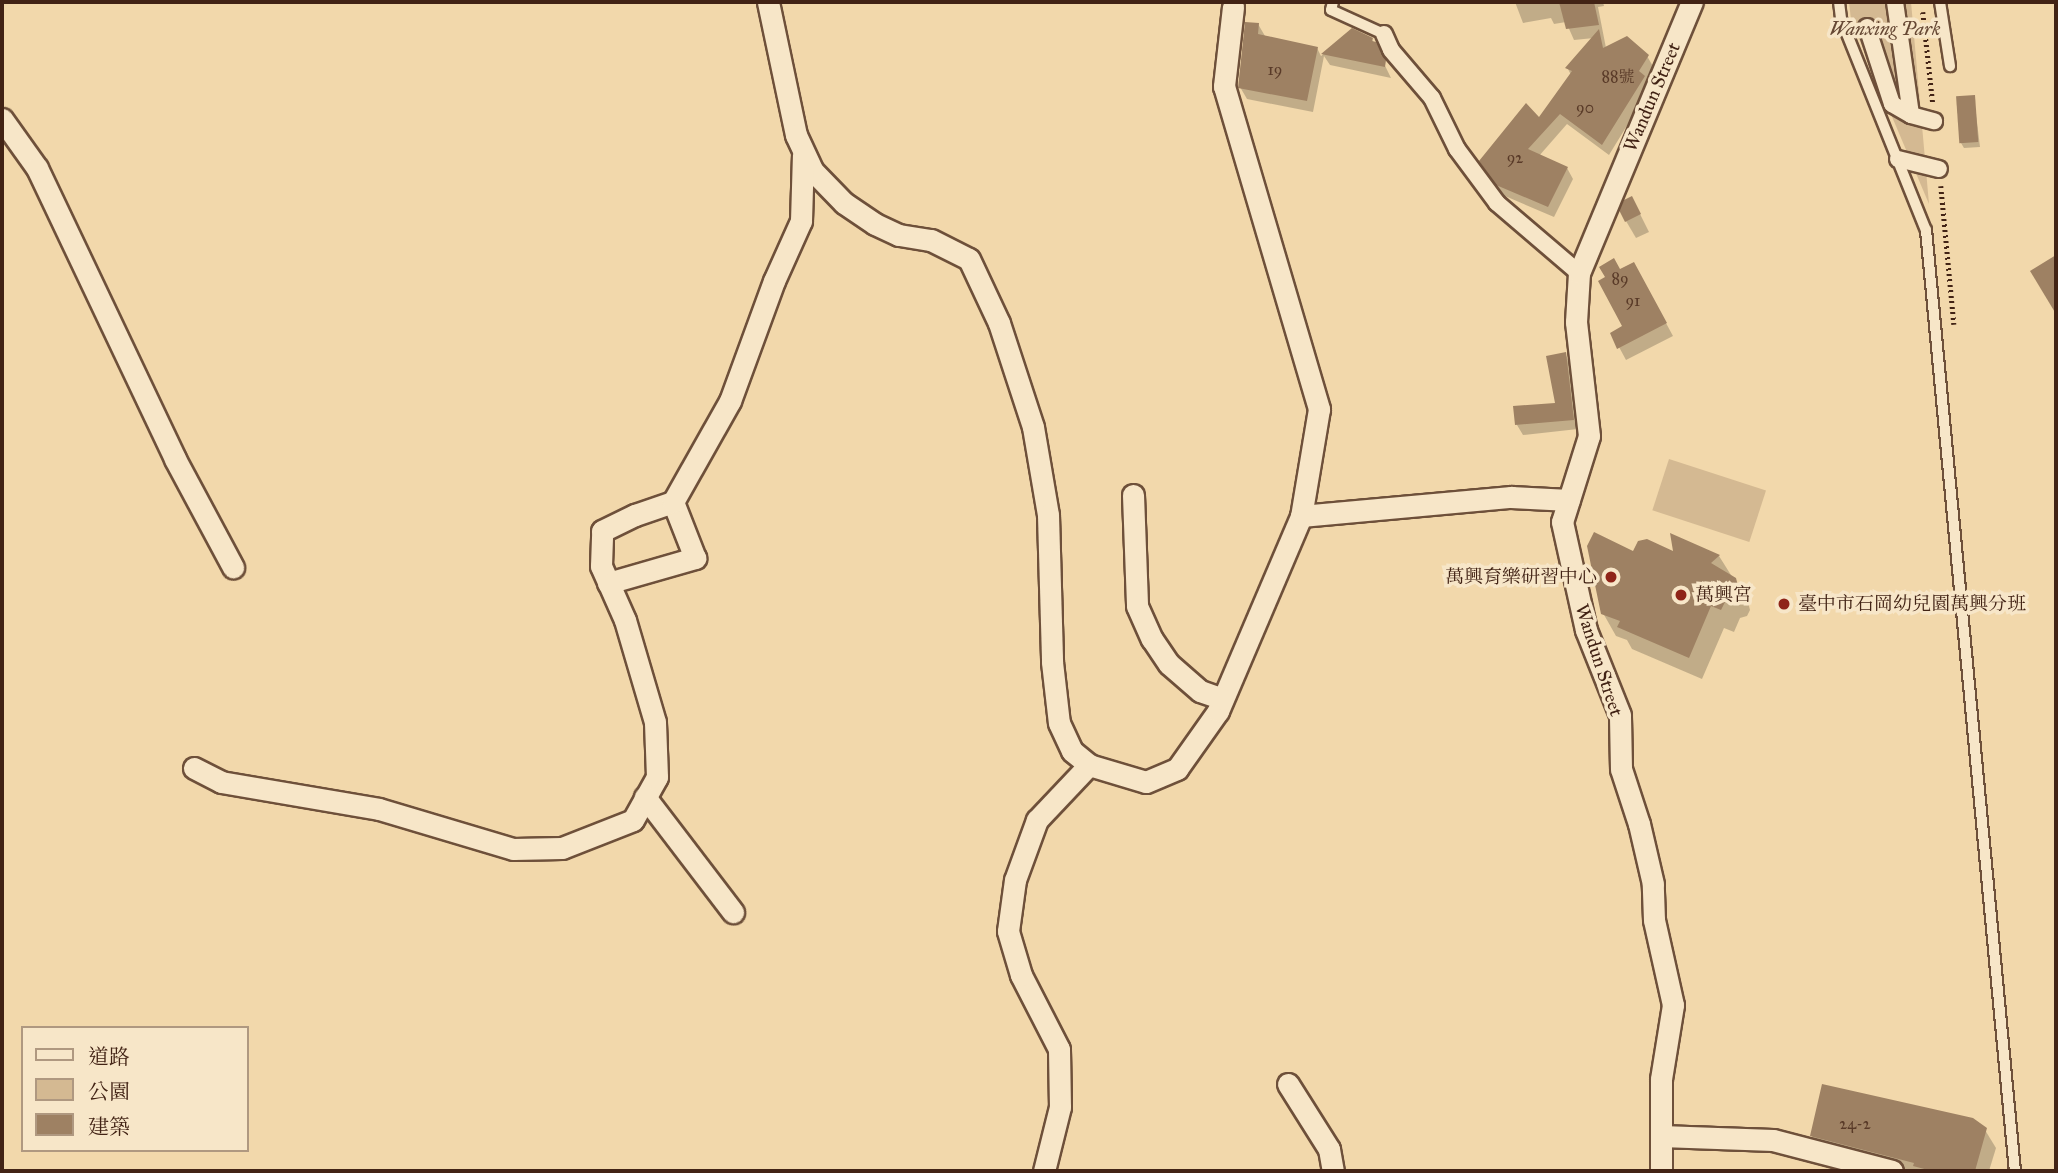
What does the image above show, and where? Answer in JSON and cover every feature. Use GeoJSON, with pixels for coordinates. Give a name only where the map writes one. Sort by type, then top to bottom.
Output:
{"type":"FeatureCollection","features":[{"type":"Feature","properties":{"kind":"street"},"geometry":{"type":"LineString","coordinates":[[768,2],[779,68],[796,135],[812,170],[844,204],[899,235],[931,240],[969,259],[985,291],[1033,427],[1046,502],[1052,576],[1052,662],[1059,723],[1072,751],[1089,765],[1146,782],[1177,769],[1223,699],[1301,516],[1319,409],[1224,86],[1233,7]]}},
{"type":"Feature","properties":{"kind":"street","name":"Wandun Street"},"geometry":{"type":"LineString","coordinates":[[1661,1171],[1661,1079],[1673,1005],[1654,920],[1653,884],[1639,824],[1621,769],[1620,715],[1586,630],[1562,522],[1590,436],[1576,322],[1579,273],[1692,2]]}},
{"type":"Feature","properties":{"kind":"street"},"geometry":{"type":"LineString","coordinates":[[1895,2],[1911,116]]}},
{"type":"Feature","properties":{"kind":"street"},"geometry":{"type":"LineString","coordinates":[[1867,27],[1892,104],[1911,116],[1934,121]]}},
{"type":"Feature","properties":{"kind":"street"},"geometry":{"type":"LineString","coordinates":[[1384,34],[1391,50],[1432,98],[1457,149],[1497,203],[1579,273]]}},
{"type":"Feature","properties":{"kind":"street"},"geometry":{"type":"LineString","coordinates":[[2,119],[37,167],[175,460],[233,567]]}},
{"type":"Feature","properties":{"kind":"street"},"geometry":{"type":"LineString","coordinates":[[194,768],[221,782],[379,809],[513,849],[562,848],[633,820],[657,777],[655,722],[625,620],[600,566],[603,531],[635,515],[673,502],[730,401],[774,281],[801,221],[804,153]]}},
{"type":"Feature","properties":{"kind":"street"},"geometry":{"type":"LineString","coordinates":[[1898,159],[1939,169]]}},
{"type":"Feature","properties":{"kind":"street"},"geometry":{"type":"LineString","coordinates":[[1133,495],[1137,606],[1152,639],[1169,664],[1200,691],[1223,699]]}},
{"type":"Feature","properties":{"kind":"street"},"geometry":{"type":"LineString","coordinates":[[1301,516],[1511,497],[1569,500]]}},
{"type":"Feature","properties":{"kind":"street"},"geometry":{"type":"LineString","coordinates":[[608,583],[695,558],[673,502]]}},
{"type":"Feature","properties":{"kind":"street"},"geometry":{"type":"LineString","coordinates":[[1044,1171],[1060,1107],[1059,1049],[1021,975],[1008,932],[1015,880],[1037,820],[1089,765]]}},
{"type":"Feature","properties":{"kind":"street"},"geometry":{"type":"LineString","coordinates":[[645,797],[733,912]]}},
{"type":"Feature","properties":{"kind":"street"},"geometry":{"type":"LineString","coordinates":[[1288,1084],[1329,1149],[1333,1171]]}},
{"type":"Feature","properties":{"kind":"street"},"geometry":{"type":"LineString","coordinates":[[1661,1136],[1773,1140],[1892,1171]]}},
{"type":"Feature","properties":{"kind":"lane"},"geometry":{"type":"LineString","coordinates":[[1333,2],[1331,10],[1384,34]]}},
{"type":"Feature","properties":{"kind":"lane"},"geometry":{"type":"LineString","coordinates":[[1839,2],[1841,19],[1926,230],[2015,1171]]}},
{"type":"Feature","properties":{"kind":"lane"},"geometry":{"type":"LineString","coordinates":[[1940,2],[1950,66]]}},
{"type":"Feature","properties":{"kind":"green space","name":"Wanxing Park"},"geometry":{"type":"Polygon","coordinates":[[[1849,2],[1911,2],[1929,204],[1851,20],[1849,2]]]}},
{"type":"Feature","properties":{"kind":"green space"},"geometry":{"type":"Polygon","coordinates":[[[1669,459],[1766,491],[1749,542],[1652,510],[1669,459]]]}},
{"type":"Feature","properties":{"kind":"building"},"geometry":{"type":"Polygon","coordinates":[[[1559,2],[1594,2],[1599,25],[1566,29],[1559,2]]]}},
{"type":"Feature","properties":{"kind":"building"},"geometry":{"type":"Polygon","coordinates":[[[1245,22],[1259,23],[1258,34],[1318,47],[1307,101],[1238,88],[1245,22]]]}},
{"type":"Feature","properties":{"kind":"building"},"geometry":{"type":"Polygon","coordinates":[[[1352,28],[1373,38],[1372,41],[1376,42],[1386,60],[1385,67],[1321,54],[1352,28]]]}},
{"type":"Feature","properties":{"kind":"building"},"geometry":{"type":"Polygon","coordinates":[[[1599,29],[1603,48],[1627,36],[1649,55],[1639,71],[1645,76],[1602,145],[1560,114],[1528,149],[1568,167],[1548,207],[1496,185],[1479,161],[1526,103],[1539,117],[1572,71],[1565,68],[1599,29]]]}},
{"type":"Feature","properties":{"kind":"building"},"geometry":{"type":"Polygon","coordinates":[[[1975,95],[1978,142],[1959,143],[1956,96],[1975,95]]]}},
{"type":"Feature","properties":{"kind":"building"},"geometry":{"type":"Polygon","coordinates":[[[1632,196],[1641,214],[1625,222],[1619,210],[1624,200],[1632,196]]]}},
{"type":"Feature","properties":{"kind":"building"},"geometry":{"type":"Polygon","coordinates":[[[2056,255],[2056,314],[2030,271],[2056,255]]]}},
{"type":"Feature","properties":{"kind":"building"},"geometry":{"type":"Polygon","coordinates":[[[1614,258],[1620,269],[1634,262],[1667,323],[1617,349],[1610,333],[1622,326],[1598,281],[1605,277],[1599,267],[1614,258]]]}},
{"type":"Feature","properties":{"kind":"building"},"geometry":{"type":"Polygon","coordinates":[[[1566,352],[1574,420],[1515,425],[1513,406],[1555,403],[1546,356],[1566,352]]]}},
{"type":"Feature","properties":{"kind":"building","name":"萬興宮"},"geometry":{"type":"Polygon","coordinates":[[[1594,532],[1633,551],[1638,541],[1647,539],[1673,551],[1670,533],[1720,555],[1711,563],[1736,578],[1738,586],[1734,594],[1728,596],[1721,610],[1711,606],[1689,658],[1617,627],[1620,621],[1601,614],[1587,546],[1594,532]]]}},
{"type":"Feature","properties":{"kind":"building"},"geometry":{"type":"Polygon","coordinates":[[[1822,1084],[1973,1118],[1987,1128],[1975,1171],[1932,1171],[1913,1166],[1914,1163],[1810,1136],[1822,1084]]]}},
{"type":"Feature","properties":{"kind":"place","name":"萬興育樂研習中心"},"geometry":{"type":"Point","coordinates":[1611,577]}},
{"type":"Feature","properties":{"kind":"place","name":"萬興宮"},"geometry":{"type":"Point","coordinates":[1681,595]}},
{"type":"Feature","properties":{"kind":"place","name":"臺中市石岡幼兒園萬興分班"},"geometry":{"type":"Point","coordinates":[1784,604]}}]}
